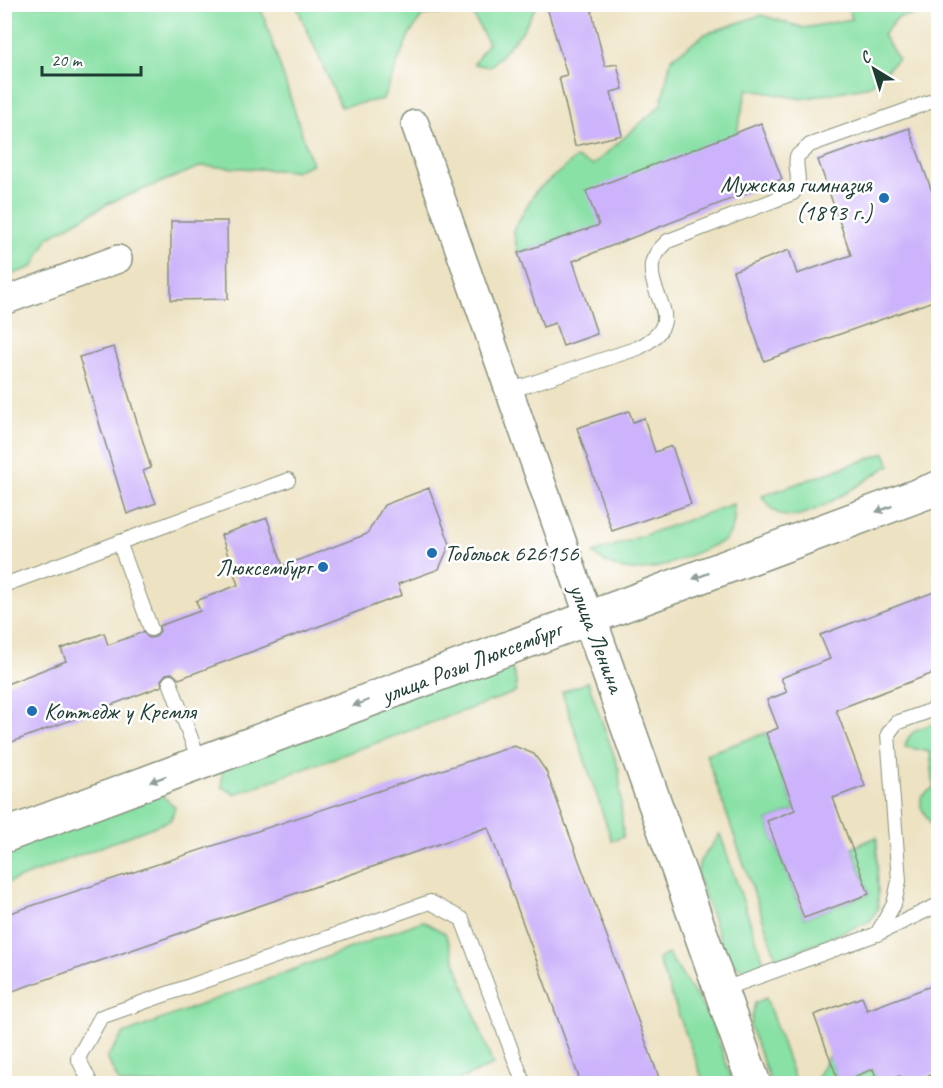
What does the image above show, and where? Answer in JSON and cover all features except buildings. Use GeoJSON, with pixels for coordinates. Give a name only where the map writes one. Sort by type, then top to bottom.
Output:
{"type":"FeatureCollection","features":[{"type":"Feature","properties":{"kind":"main road","name":"улица Розы Люксембург"},"geometry":{"type":"LineString","coordinates":[[4,836],[939,488]]}},
{"type":"Feature","properties":{"kind":"main road","name":"улица Ленина"},"geometry":{"type":"LineString","coordinates":[[589,617],[754,1083]]}},
{"type":"Feature","properties":{"kind":"street","name":"улица Ленина"},"geometry":{"type":"LineString","coordinates":[[415,124],[589,617]]}},
{"type":"Feature","properties":{"kind":"street"},"geometry":{"type":"LineString","coordinates":[[4,301],[118,259]]}},
{"type":"Feature","properties":{"kind":"lane"},"geometry":{"type":"LineString","coordinates":[[509,391],[638,348],[654,340],[663,327],[664,310],[652,264],[656,253],[668,241],[793,193],[799,185],[797,156],[810,145],[939,99]]}},
{"type":"Feature","properties":{"kind":"lane"},"geometry":{"type":"LineString","coordinates":[[4,585],[288,480]]}},
{"type":"Feature","properties":{"kind":"lane"},"geometry":{"type":"LineString","coordinates":[[119,542],[151,629]]}},
{"type":"Feature","properties":{"kind":"lane"},"geometry":{"type":"LineString","coordinates":[[170,682],[200,763]]}},
{"type":"Feature","properties":{"kind":"lane"},"geometry":{"type":"LineString","coordinates":[[877,934],[894,904],[899,880],[888,734],[896,723],[939,708]]}},
{"type":"Feature","properties":{"kind":"lane"},"geometry":{"type":"LineString","coordinates":[[91,1083],[78,1058],[101,1017],[430,902],[462,919],[524,1083]]}},
{"type":"Feature","properties":{"kind":"lane"},"geometry":{"type":"LineString","coordinates":[[722,990],[877,934],[939,904]]}},
{"type":"Feature","properties":{"kind":"green space"},"geometry":{"type":"Polygon","coordinates":[[[4,5],[260,5],[312,164],[295,171],[202,166],[109,203],[49,237],[33,267],[5,277],[4,5]]]}},
{"type":"Feature","properties":{"kind":"green space"},"geometry":{"type":"Polygon","coordinates":[[[296,5],[537,5],[521,33],[490,67],[474,64],[488,43],[471,11],[423,15],[409,35],[383,99],[341,107],[296,5]]]}},
{"type":"Feature","properties":{"kind":"green space"},"geometry":{"type":"Polygon","coordinates":[[[848,5],[938,5],[938,12],[898,17],[883,35],[898,59],[870,86],[802,99],[747,89],[737,132],[600,226],[518,253],[513,230],[536,191],[576,158],[593,165],[661,105],[671,59],[705,34],[761,15],[804,28],[852,19],[848,5]]]}},
{"type":"Feature","properties":{"kind":"green space"},"geometry":{"type":"Polygon","coordinates":[[[885,453],[890,465],[810,512],[797,516],[782,515],[772,509],[762,496],[885,453]]]}},
{"type":"Feature","properties":{"kind":"green space"},"geometry":{"type":"Polygon","coordinates":[[[733,504],[733,524],[724,541],[674,562],[640,570],[624,569],[608,564],[593,553],[733,504]]]}},
{"type":"Feature","properties":{"kind":"green space"},"geometry":{"type":"Polygon","coordinates":[[[502,659],[514,673],[516,692],[235,794],[222,787],[222,766],[502,659]]]}},
{"type":"Feature","properties":{"kind":"green space"},"geometry":{"type":"Polygon","coordinates":[[[588,682],[619,770],[623,837],[612,841],[562,692],[588,682]]]}},
{"type":"Feature","properties":{"kind":"green space"},"geometry":{"type":"Polygon","coordinates":[[[938,722],[938,838],[921,807],[921,797],[934,787],[930,752],[905,747],[913,732],[938,722]]]}},
{"type":"Feature","properties":{"kind":"green space"},"geometry":{"type":"Polygon","coordinates":[[[766,733],[795,810],[767,821],[804,918],[869,894],[852,848],[877,837],[878,908],[870,921],[777,960],[706,754],[766,733]]]}},
{"type":"Feature","properties":{"kind":"green space"},"geometry":{"type":"Polygon","coordinates":[[[157,791],[175,807],[171,820],[5,884],[5,849],[157,791]]]}},
{"type":"Feature","properties":{"kind":"green space"},"geometry":{"type":"Polygon","coordinates":[[[720,834],[766,968],[745,970],[727,959],[697,874],[700,861],[720,834]]]}},
{"type":"Feature","properties":{"kind":"green space"},"geometry":{"type":"Polygon","coordinates":[[[422,921],[445,933],[493,1065],[449,1084],[120,1084],[107,1058],[123,1034],[422,921]]]}},
{"type":"Feature","properties":{"kind":"green space"},"geometry":{"type":"Polygon","coordinates":[[[668,954],[711,1019],[733,1083],[704,1083],[658,959],[668,954]]]}},
{"type":"Feature","properties":{"kind":"green space"},"geometry":{"type":"Polygon","coordinates":[[[766,998],[796,1083],[771,1083],[750,1027],[755,1003],[766,998]]]}},
{"type":"Feature","properties":{"kind":"green space"},"geometry":{"type":"Polygon","coordinates":[[[829,1055],[839,1082],[873,1069],[878,1083],[819,1083],[817,1077],[829,1055]]]}},
{"type":"Feature","properties":{"kind":"green space"},"geometry":{"type":"Polygon","coordinates":[[[900,1076],[903,1083],[878,1083],[900,1076]]]}},
{"type":"Feature","properties":{"kind":"place","name":"Мужская гимназия (1893 г.)"},"geometry":{"type":"Point","coordinates":[884,198]}},
{"type":"Feature","properties":{"kind":"place","name":"Тобольск 626156"},"geometry":{"type":"Point","coordinates":[432,553]}},
{"type":"Feature","properties":{"kind":"place","name":"Люксембург"},"geometry":{"type":"Point","coordinates":[323,567]}},
{"type":"Feature","properties":{"kind":"place","name":"Коттедж у Кремля"},"geometry":{"type":"Point","coordinates":[32,711]}}]}
